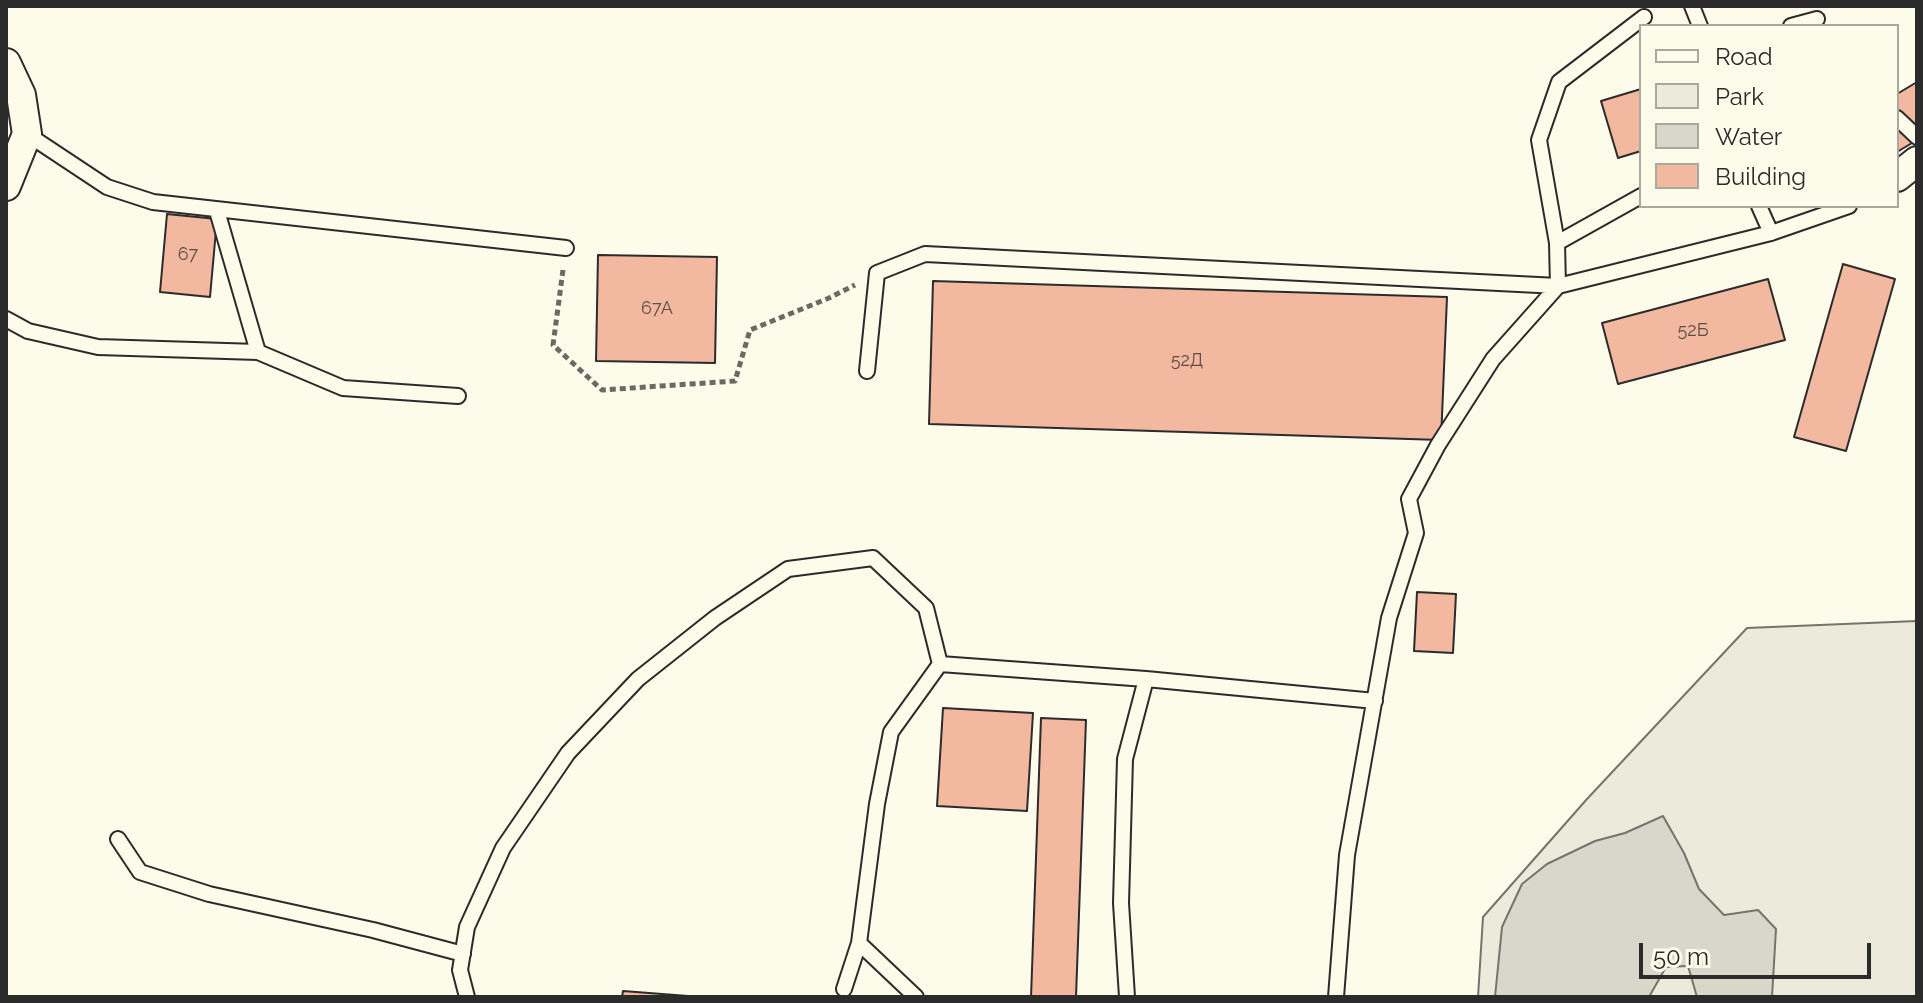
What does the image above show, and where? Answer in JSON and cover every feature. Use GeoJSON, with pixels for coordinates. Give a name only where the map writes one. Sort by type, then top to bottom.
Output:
{"type":"FeatureCollection","features":[{"type":"Feature","properties":{"kind":"street"},"geometry":{"type":"LineString","coordinates":[[6,63],[21,95],[27,134],[6,186]]}},
{"type":"Feature","properties":{"kind":"street"},"geometry":{"type":"LineString","coordinates":[[1899,175],[1917,161]]}},
{"type":"Feature","properties":{"kind":"lane"},"geometry":{"type":"LineString","coordinates":[[1809,6],[1819,23]]}},
{"type":"Feature","properties":{"kind":"lane"},"geometry":{"type":"LineString","coordinates":[[1336,997],[1347,855],[1389,618],[1416,533],[1409,499],[1438,445],[1493,359],[1558,286],[1557,243],[1539,140],[1559,82],[1644,17]]}},
{"type":"Feature","properties":{"kind":"lane"},"geometry":{"type":"LineString","coordinates":[[1899,120],[1917,137]]}},
{"type":"Feature","properties":{"kind":"lane"},"geometry":{"type":"LineString","coordinates":[[27,134],[107,187],[153,202],[566,248]]}},
{"type":"Feature","properties":{"kind":"lane"},"geometry":{"type":"LineString","coordinates":[[1557,243],[1639,197]]}},
{"type":"Feature","properties":{"kind":"lane"},"geometry":{"type":"LineString","coordinates":[[1760,208],[1771,233]]}},
{"type":"Feature","properties":{"kind":"lane"},"geometry":{"type":"LineString","coordinates":[[867,371],[877,273],[925,254],[1558,286],[1771,233],[1843,208]]}},
{"type":"Feature","properties":{"kind":"lane"},"geometry":{"type":"LineString","coordinates":[[217,211],[258,352]]}},
{"type":"Feature","properties":{"kind":"lane"},"geometry":{"type":"LineString","coordinates":[[6,319],[28,331],[98,347],[258,352],[343,388],[458,396]]}},
{"type":"Feature","properties":{"kind":"lane"},"geometry":{"type":"LineString","coordinates":[[467,997],[460,970],[467,927],[503,848],[568,753],[638,679],[715,618],[788,569],[873,558],[926,608],[940,664],[891,732],[877,804],[859,943],[844,989]]}},
{"type":"Feature","properties":{"kind":"lane"},"geometry":{"type":"LineString","coordinates":[[940,664],[1146,679],[1375,701]]}},
{"type":"Feature","properties":{"kind":"lane"},"geometry":{"type":"LineString","coordinates":[[1127,997],[1121,903],[1125,759],[1146,679]]}},
{"type":"Feature","properties":{"kind":"lane"},"geometry":{"type":"LineString","coordinates":[[118,839],[140,872],[209,894],[373,930],[463,954]]}},
{"type":"Feature","properties":{"kind":"lane"},"geometry":{"type":"LineString","coordinates":[[859,943],[916,997]]}},
{"type":"Feature","properties":{"kind":"path"},"geometry":{"type":"LineString","coordinates":[[566,248],[553,345],[602,390],[735,381],[750,330],[829,298],[877,273]]}},
{"type":"Feature","properties":{"kind":"green space"},"geometry":{"type":"Polygon","coordinates":[[[1917,621],[1917,997],[1478,997],[1483,917],[1587,799],[1747,628],[1917,621]]]}},
{"type":"Feature","properties":{"kind":"water"},"geometry":{"type":"Polygon","coordinates":[[[1663,816],[1684,853],[1699,889],[1724,915],[1758,910],[1776,929],[1772,997],[1697,997],[1688,966],[1666,967],[1649,997],[1495,997],[1502,927],[1522,884],[1547,864],[1595,841],[1625,833],[1663,816]]]}},
{"type":"Feature","properties":{"kind":"building"},"geometry":{"type":"Polygon","coordinates":[[[1917,82],[1917,140],[1899,151],[1899,93],[1917,82]]]}},
{"type":"Feature","properties":{"kind":"building"},"geometry":{"type":"Polygon","coordinates":[[[1639,90],[1639,152],[1618,158],[1601,101],[1639,90]]]}},
{"type":"Feature","properties":{"kind":"building"},"geometry":{"type":"Polygon","coordinates":[[[167,214],[217,219],[210,297],[160,292],[167,214]]]}},
{"type":"Feature","properties":{"kind":"building"},"geometry":{"type":"Polygon","coordinates":[[[598,255],[717,257],[715,363],[596,361],[598,255]]]}},
{"type":"Feature","properties":{"kind":"building"},"geometry":{"type":"Polygon","coordinates":[[[1843,264],[1895,279],[1846,451],[1794,437],[1843,264]]]}},
{"type":"Feature","properties":{"kind":"building"},"geometry":{"type":"Polygon","coordinates":[[[1768,279],[1785,340],[1618,384],[1602,323],[1768,279]]]}},
{"type":"Feature","properties":{"kind":"building"},"geometry":{"type":"Polygon","coordinates":[[[933,281],[1447,297],[1441,440],[929,424],[933,281]]]}},
{"type":"Feature","properties":{"kind":"building"},"geometry":{"type":"Polygon","coordinates":[[[1417,592],[1456,594],[1453,653],[1414,651],[1417,592]]]}},
{"type":"Feature","properties":{"kind":"building"},"geometry":{"type":"Polygon","coordinates":[[[943,708],[1033,713],[1027,811],[937,806],[943,708]]]}},
{"type":"Feature","properties":{"kind":"building"},"geometry":{"type":"Polygon","coordinates":[[[1041,718],[1086,720],[1076,997],[1031,997],[1041,718]]]}},
{"type":"Feature","properties":{"kind":"building"},"geometry":{"type":"Polygon","coordinates":[[[623,991],[701,997],[622,997],[623,991]]]}}]}
